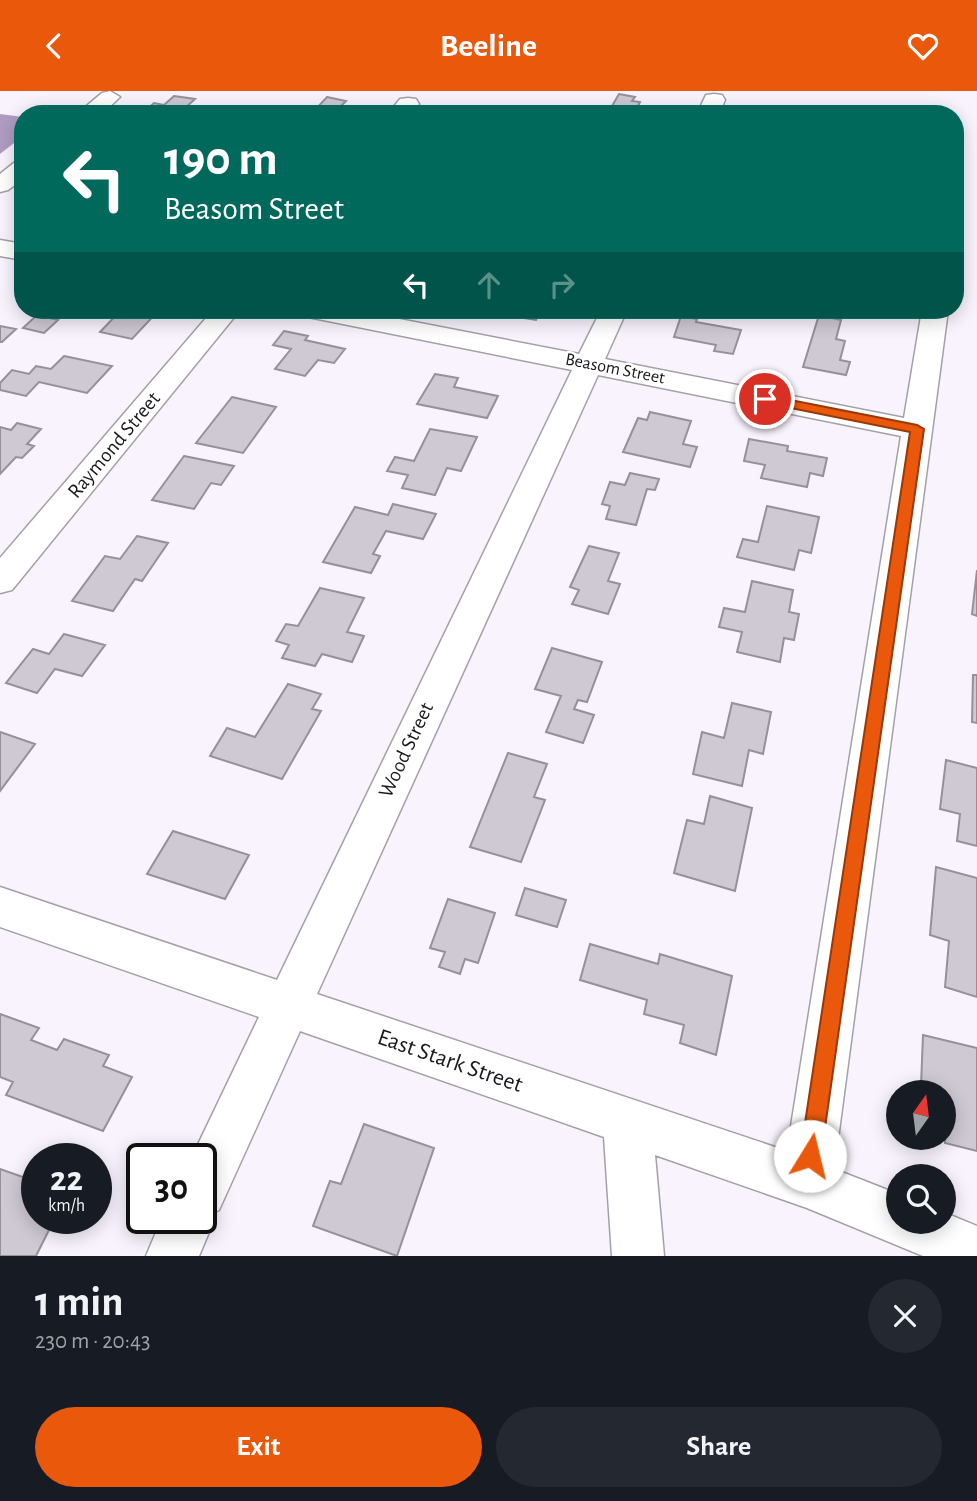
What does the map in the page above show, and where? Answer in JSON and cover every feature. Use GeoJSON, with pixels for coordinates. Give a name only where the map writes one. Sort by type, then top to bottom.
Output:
{"type":"FeatureCollection","features":[{"type":"Feature","properties":{"kind":"street"},"geometry":{"type":"LineString","coordinates":[[99,105],[109,97]]}},
{"type":"Feature","properties":{"kind":"street"},"geometry":{"type":"LineString","coordinates":[[0,185],[14,174]]}},
{"type":"Feature","properties":{"kind":"street","name":"Raymond Street"},"geometry":{"type":"LineString","coordinates":[[0,581],[220,319]]}},
{"type":"Feature","properties":{"kind":"street","name":"Beasom Street"},"geometry":{"type":"LineString","coordinates":[[359,319],[917,429]]}},
{"type":"Feature","properties":{"kind":"street","name":"Wood Street"},"geometry":{"type":"LineString","coordinates":[[217,1157],[610,319]]}},
{"type":"Feature","properties":{"kind":"street"},"geometry":{"type":"LineString","coordinates":[[807,1183],[934,319]]}},
{"type":"Feature","properties":{"kind":"street","name":"East Stark Street"},"geometry":{"type":"LineString","coordinates":[[0,907],[807,1183],[886,1216]]}},
{"type":"Feature","properties":{"kind":"street"},"geometry":{"type":"LineString","coordinates":[[626,1121],[638,1256]]}},
{"type":"Feature","properties":{"kind":"street"},"geometry":{"type":"LineString","coordinates":[[172,1256],[182,1234]]}},
{"type":"Feature","properties":{"kind":"street","name":"East Stark Street"},"geometry":{"type":"LineString","coordinates":[[932,1234],[977,1252]]}},
{"type":"Feature","properties":{"kind":"shaded area"},"geometry":{"type":"Polygon","coordinates":[[[0,114],[14,116],[14,143],[0,154],[0,114]]]}},
{"type":"Feature","properties":{"kind":"building"},"geometry":{"type":"Polygon","coordinates":[[[619,94],[635,97],[632,101],[640,102],[638,105],[613,105],[619,94]]]}},
{"type":"Feature","properties":{"kind":"building"},"geometry":{"type":"Polygon","coordinates":[[[174,96],[195,99],[188,105],[164,105],[174,96]]]}},
{"type":"Feature","properties":{"kind":"building"},"geometry":{"type":"Polygon","coordinates":[[[327,97],[346,101],[342,105],[320,105],[327,97]]]}},
{"type":"Feature","properties":{"kind":"building"},"geometry":{"type":"Polygon","coordinates":[[[33,319],[58,320],[44,333],[23,328],[33,319]]]}},
{"type":"Feature","properties":{"kind":"building"},"geometry":{"type":"Polygon","coordinates":[[[112,319],[151,319],[132,339],[100,332],[112,319]]]}},
{"type":"Feature","properties":{"kind":"building"},"geometry":{"type":"Polygon","coordinates":[[[680,319],[697,319],[696,322],[741,330],[733,354],[714,351],[716,345],[674,337],[680,319]]]}},
{"type":"Feature","properties":{"kind":"building"},"geometry":{"type":"Polygon","coordinates":[[[818,319],[841,320],[836,339],[845,341],[840,360],[850,362],[846,375],[803,367],[818,319]]]}},
{"type":"Feature","properties":{"kind":"building"},"geometry":{"type":"Polygon","coordinates":[[[0,326],[16,329],[0,342],[0,326]]]}},
{"type":"Feature","properties":{"kind":"building"},"geometry":{"type":"Polygon","coordinates":[[[284,331],[308,336],[305,340],[345,349],[334,363],[318,360],[305,376],[275,369],[291,349],[273,345],[284,331]]]}},
{"type":"Feature","properties":{"kind":"building"},"geometry":{"type":"Polygon","coordinates":[[[64,356],[112,366],[87,393],[39,382],[26,396],[0,390],[0,383],[12,370],[29,374],[36,366],[51,369],[64,356]]]}},
{"type":"Feature","properties":{"kind":"building"},"geometry":{"type":"Polygon","coordinates":[[[435,374],[458,378],[454,387],[498,396],[487,418],[417,404],[435,374]]]}},
{"type":"Feature","properties":{"kind":"building"},"geometry":{"type":"Polygon","coordinates":[[[232,397],[276,407],[243,453],[196,443],[232,397]]]}},
{"type":"Feature","properties":{"kind":"building"},"geometry":{"type":"Polygon","coordinates":[[[650,412],[691,421],[683,444],[697,447],[690,467],[623,452],[638,418],[647,420],[650,412]]]}},
{"type":"Feature","properties":{"kind":"building"},"geometry":{"type":"Polygon","coordinates":[[[17,423],[41,429],[27,444],[34,446],[22,458],[16,457],[0,474],[0,427],[11,430],[17,423]]]}},
{"type":"Feature","properties":{"kind":"building"},"geometry":{"type":"Polygon","coordinates":[[[430,429],[477,437],[461,471],[447,468],[435,495],[402,488],[408,475],[387,471],[395,457],[414,461],[430,429]]]}},
{"type":"Feature","properties":{"kind":"building"},"geometry":{"type":"Polygon","coordinates":[[[749,439],[788,446],[787,451],[827,458],[823,476],[810,473],[807,487],[761,478],[765,465],[744,461],[749,439]]]}},
{"type":"Feature","properties":{"kind":"building"},"geometry":{"type":"Polygon","coordinates":[[[184,456],[234,466],[221,485],[211,483],[194,509],[152,500],[184,456]]]}},
{"type":"Feature","properties":{"kind":"building"},"geometry":{"type":"Polygon","coordinates":[[[630,473],[659,479],[655,490],[647,489],[636,525],[606,519],[610,506],[602,504],[610,482],[625,485],[630,473]]]}},
{"type":"Feature","properties":{"kind":"building"},"geometry":{"type":"Polygon","coordinates":[[[393,504],[436,514],[423,539],[386,531],[373,554],[380,556],[371,573],[323,562],[355,507],[388,515],[393,504]]]}},
{"type":"Feature","properties":{"kind":"building"},"geometry":{"type":"Polygon","coordinates":[[[767,506],[819,517],[811,553],[799,550],[794,570],[737,557],[743,539],[758,542],[767,506]]]}},
{"type":"Feature","properties":{"kind":"building"},"geometry":{"type":"Polygon","coordinates":[[[137,536],[168,543],[142,581],[135,579],[113,611],[72,601],[105,556],[120,559],[137,536]]]}},
{"type":"Feature","properties":{"kind":"building"},"geometry":{"type":"Polygon","coordinates":[[[589,546],[619,553],[608,581],[620,584],[608,614],[572,604],[579,590],[570,587],[589,546]]]}},
{"type":"Feature","properties":{"kind":"building"},"geometry":{"type":"Polygon","coordinates":[[[977,570],[977,616],[972,614],[977,570]]]}},
{"type":"Feature","properties":{"kind":"building"},"geometry":{"type":"Polygon","coordinates":[[[752,581],[793,590],[789,612],[799,614],[794,640],[784,638],[780,662],[737,652],[742,632],[719,627],[724,608],[745,612],[752,581]]]}},
{"type":"Feature","properties":{"kind":"building"},"geometry":{"type":"Polygon","coordinates":[[[320,588],[364,598],[347,632],[364,636],[352,662],[322,654],[315,666],[282,658],[289,645],[276,641],[286,624],[298,626],[320,588]]]}},
{"type":"Feature","properties":{"kind":"building"},"geometry":{"type":"Polygon","coordinates":[[[64,634],[105,645],[82,676],[55,669],[37,693],[6,683],[33,649],[49,654],[64,634]]]}},
{"type":"Feature","properties":{"kind":"building"},"geometry":{"type":"Polygon","coordinates":[[[552,648],[602,662],[587,702],[578,700],[574,709],[594,715],[583,743],[546,732],[561,696],[535,689],[552,648]]]}},
{"type":"Feature","properties":{"kind":"building"},"geometry":{"type":"Polygon","coordinates":[[[973,675],[977,675],[977,723],[972,722],[973,675]]]}},
{"type":"Feature","properties":{"kind":"building"},"geometry":{"type":"Polygon","coordinates":[[[288,684],[321,694],[312,709],[321,711],[282,779],[210,756],[227,728],[255,737],[288,684]]]}},
{"type":"Feature","properties":{"kind":"building"},"geometry":{"type":"Polygon","coordinates":[[[732,703],[771,712],[763,754],[749,750],[742,786],[693,774],[702,732],[724,738],[732,703]]]}},
{"type":"Feature","properties":{"kind":"building"},"geometry":{"type":"Polygon","coordinates":[[[0,732],[35,744],[0,791],[0,732]]]}},
{"type":"Feature","properties":{"kind":"building"},"geometry":{"type":"Polygon","coordinates":[[[508,753],[547,764],[534,797],[545,800],[521,862],[470,847],[508,753]]]}},
{"type":"Feature","properties":{"kind":"building"},"geometry":{"type":"Polygon","coordinates":[[[946,760],[977,768],[977,846],[957,841],[960,814],[940,809],[946,760]]]}},
{"type":"Feature","properties":{"kind":"building"},"geometry":{"type":"Polygon","coordinates":[[[710,796],[752,808],[735,891],[674,873],[687,820],[704,824],[710,796]]]}},
{"type":"Feature","properties":{"kind":"building"},"geometry":{"type":"Polygon","coordinates":[[[173,831],[249,855],[225,899],[147,874],[173,831]]]}},
{"type":"Feature","properties":{"kind":"building"},"geometry":{"type":"Polygon","coordinates":[[[936,867],[977,878],[977,997],[945,987],[949,941],[930,935],[936,867]]]}},
{"type":"Feature","properties":{"kind":"building"},"geometry":{"type":"Polygon","coordinates":[[[525,888],[566,900],[557,927],[516,915],[525,888]]]}},
{"type":"Feature","properties":{"kind":"building"},"geometry":{"type":"Polygon","coordinates":[[[448,899],[495,913],[478,963],[465,959],[460,974],[439,967],[445,952],[430,948],[448,899]]]}},
{"type":"Feature","properties":{"kind":"building"},"geometry":{"type":"Polygon","coordinates":[[[590,944],[658,964],[660,954],[732,976],[716,1055],[680,1043],[684,1025],[644,1014],[647,1000],[580,980],[590,944]]]}},
{"type":"Feature","properties":{"kind":"building"},"geometry":{"type":"Polygon","coordinates":[[[0,1014],[39,1028],[31,1040],[57,1050],[64,1039],[109,1055],[103,1066],[132,1077],[103,1131],[6,1095],[13,1082],[0,1077],[0,1014]]]}},
{"type":"Feature","properties":{"kind":"building"},"geometry":{"type":"Polygon","coordinates":[[[923,1035],[977,1048],[977,1151],[956,1146],[956,1080],[921,1080],[923,1035]]]}},
{"type":"Feature","properties":{"kind":"building"},"geometry":{"type":"Polygon","coordinates":[[[364,1124],[434,1148],[397,1256],[313,1226],[330,1181],[341,1184],[364,1124]]]}},
{"type":"Feature","properties":{"kind":"building"},"geometry":{"type":"Polygon","coordinates":[[[0,1169],[21,1176],[21,1234],[47,1234],[36,1256],[0,1256],[0,1169]]]}},
{"type":"Feature","properties":{"kind":"route"},"geometry":{"type":"LineString","coordinates":[[765,399],[917,429],[810,1156]]}}]}
